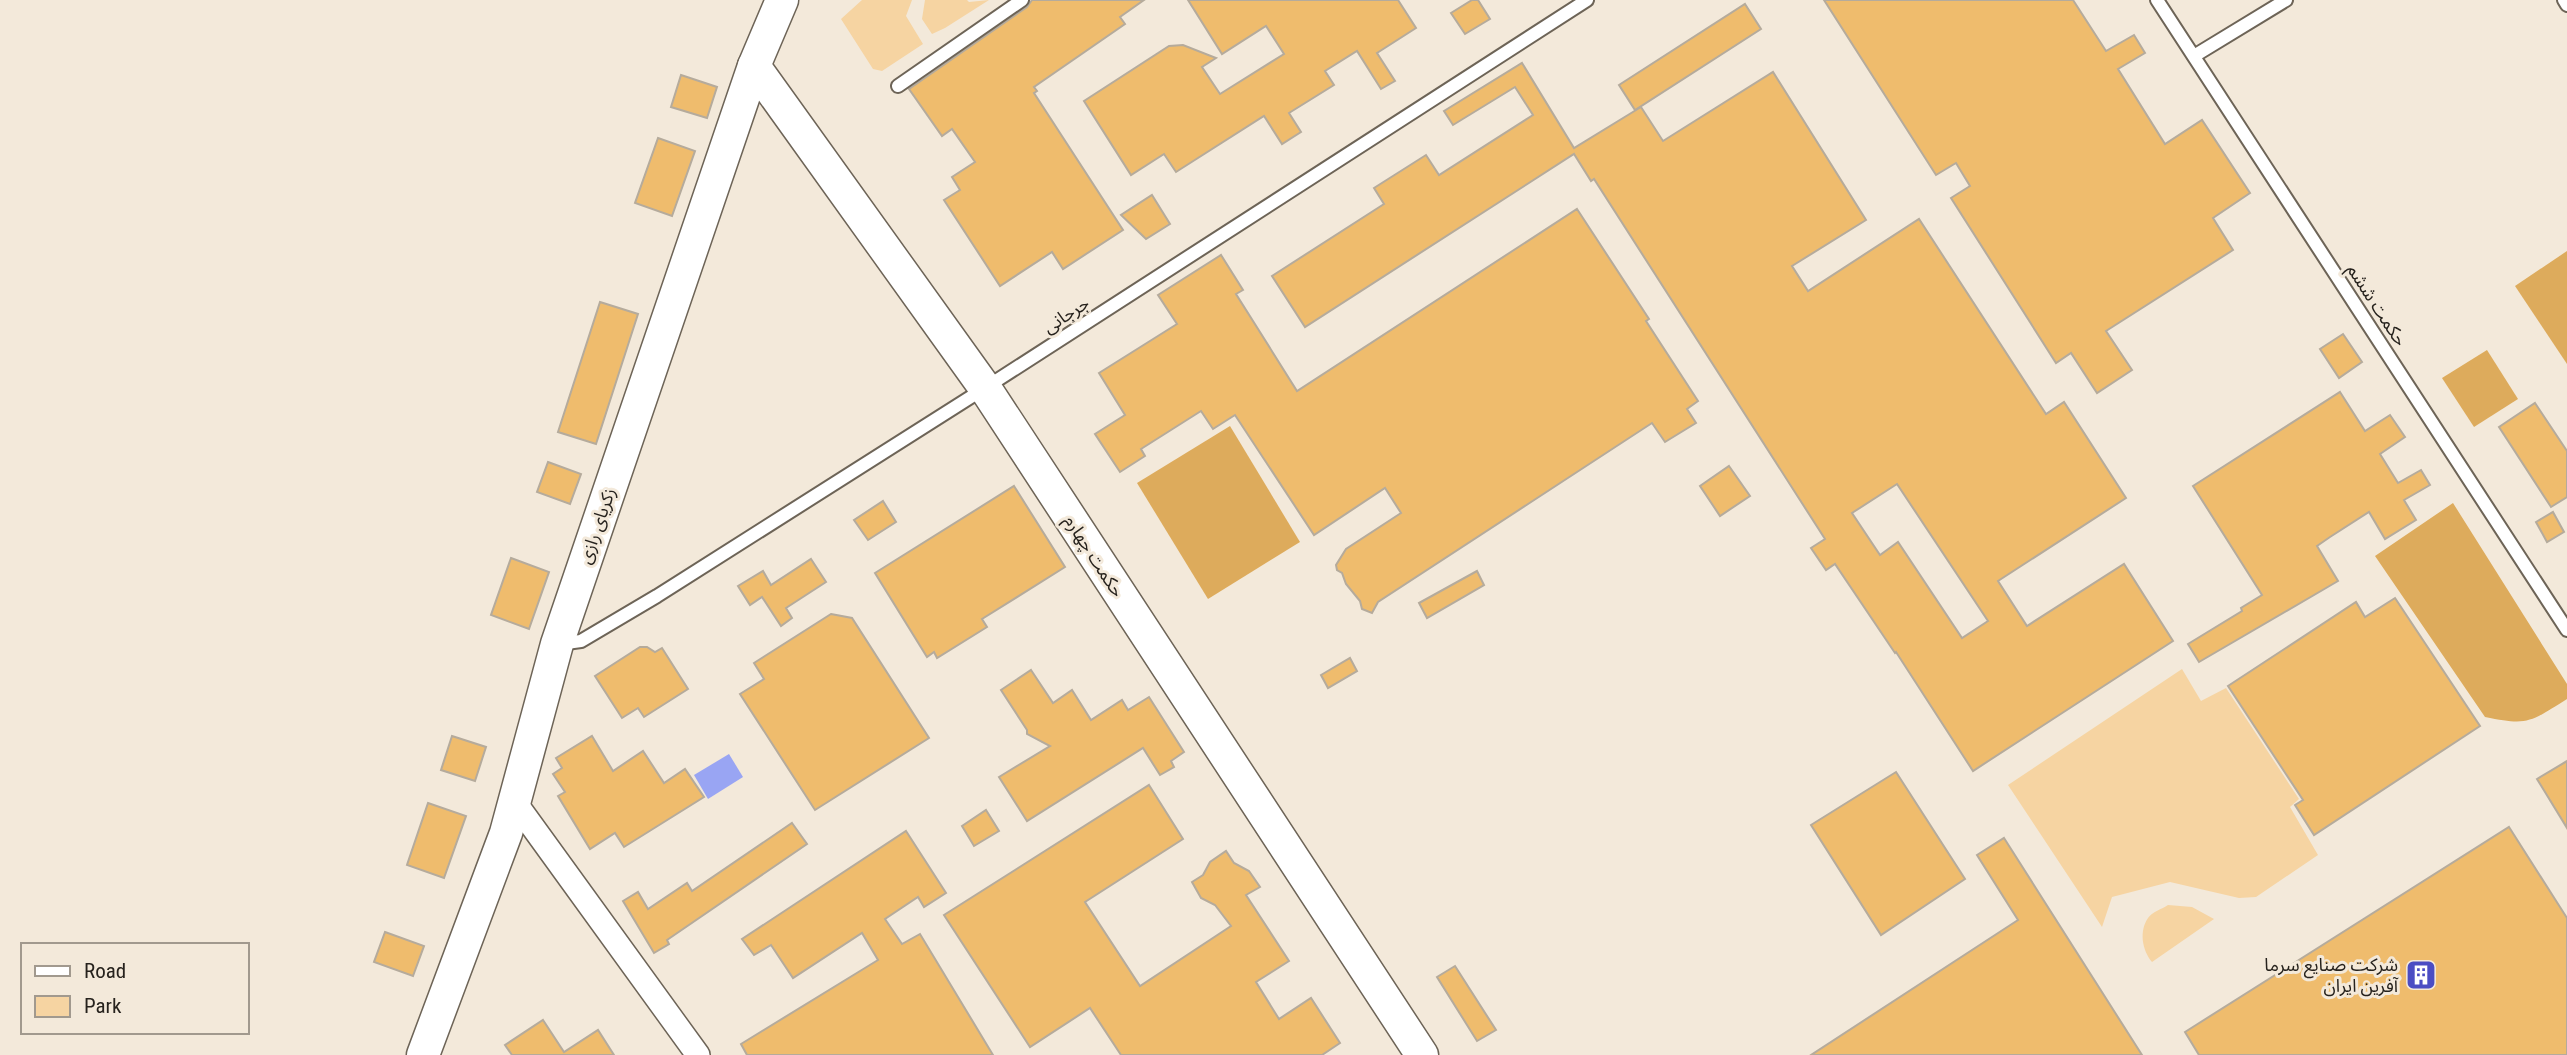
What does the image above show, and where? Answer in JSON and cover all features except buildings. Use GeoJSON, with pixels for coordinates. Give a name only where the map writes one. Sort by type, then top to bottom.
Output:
{"type":"FeatureCollection","features":[{"type":"Feature","properties":{"kind":"street","name":"زکریای رازی"},"geometry":{"type":"LineString","coordinates":[[423,1055],[506,833],[557,644],[776,2]]}},
{"type":"Feature","properties":{"kind":"street","name":"حکمت چهارم"},"geometry":{"type":"LineString","coordinates":[[754,66],[985,388],[1422,1055]]}},
{"type":"Feature","properties":{"kind":"street"},"geometry":{"type":"LineString","coordinates":[[514,801],[698,1055]]}},
{"type":"Feature","properties":{"kind":"lane"},"geometry":{"type":"LineString","coordinates":[[898,86],[1022,0]]}},
{"type":"Feature","properties":{"kind":"lane","name":"جرجانی"},"geometry":{"type":"LineString","coordinates":[[557,644],[581,641],[657,596],[1587,0]]}},
{"type":"Feature","properties":{"kind":"lane","name":"حکمت ششم"},"geometry":{"type":"LineString","coordinates":[[2157,0],[2567,630]]}},
{"type":"Feature","properties":{"kind":"lane"},"geometry":{"type":"LineString","coordinates":[[2194,56],[2286,0]]}},
{"type":"Feature","properties":{"kind":"lane"},"geometry":{"type":"LineString","coordinates":[[2564,0],[2567,5]]}},
{"type":"Feature","properties":{"kind":"green space"},"geometry":{"type":"Polygon","coordinates":[[[862,0],[912,0],[906,16],[923,44],[882,71],[873,69],[841,19],[862,0]]]}},
{"type":"Feature","properties":{"kind":"green space"},"geometry":{"type":"Polygon","coordinates":[[[925,0],[989,0],[932,34],[922,19],[925,0]]]}},
{"type":"Feature","properties":{"kind":"green space"},"geometry":{"type":"Polygon","coordinates":[[[2182,669],[2201,701],[2226,688],[2299,799],[2290,807],[2318,855],[2256,897],[2239,898],[2170,882],[2112,897],[2102,927],[2008,785],[2182,669]]]}},
{"type":"Feature","properties":{"kind":"green space"},"geometry":{"type":"Polygon","coordinates":[[[2168,905],[2192,907],[2214,919],[2152,962],[2144,946],[2143,929],[2150,916],[2168,905]]]}},
{"type":"Feature","properties":{"kind":"shaded area"},"geometry":{"type":"Polygon","coordinates":[[[2567,251],[2567,364],[2515,286],[2567,251]]]}},
{"type":"Feature","properties":{"kind":"shaded area"},"geometry":{"type":"Polygon","coordinates":[[[2487,350],[2518,399],[2474,427],[2442,378],[2487,350]]]}},
{"type":"Feature","properties":{"kind":"shaded area"},"geometry":{"type":"Polygon","coordinates":[[[1230,426],[1300,542],[1208,599],[1137,483],[1230,426]]]}},
{"type":"Feature","properties":{"kind":"shaded area"},"geometry":{"type":"Polygon","coordinates":[[[2453,503],[2567,684],[2567,699],[2529,720],[2511,721],[2485,717],[2375,556],[2453,503]]]}},
{"type":"Feature","properties":{"kind":"water"},"geometry":{"type":"Polygon","coordinates":[[[729,754],[743,777],[708,799],[694,775],[729,754]]]}},
{"type":"Feature","properties":{"kind":"place","name":"شرکت صنایع سرما آفرین ایران"},"geometry":{"type":"Point","coordinates":[2421,975]}}]}
